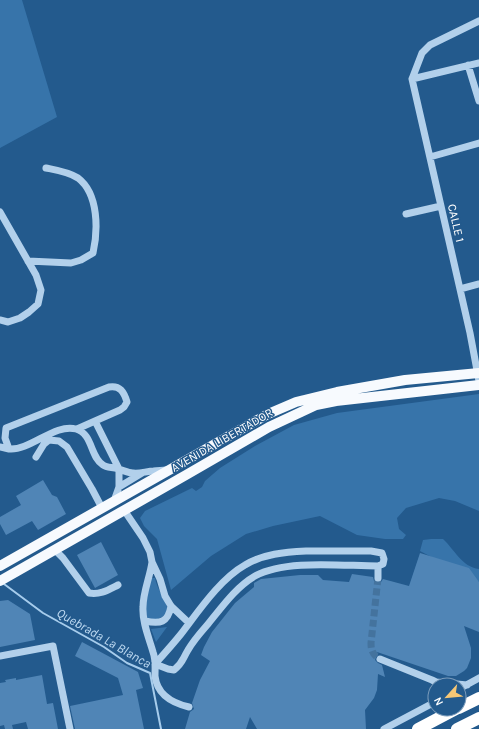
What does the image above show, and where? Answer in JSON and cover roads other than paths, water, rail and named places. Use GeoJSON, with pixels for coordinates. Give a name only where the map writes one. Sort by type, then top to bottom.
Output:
{"type":"FeatureCollection","features":[{"type":"Feature","properties":{"kind":"highway"},"geometry":{"type":"LineString","coordinates":[[467,704],[479,698]]}},
{"type":"Feature","properties":{"kind":"highway"},"geometry":{"type":"LineString","coordinates":[[418,729],[441,717]]}},
{"type":"Feature","properties":{"kind":"highway"},"geometry":{"type":"LineString","coordinates":[[457,729],[479,718]]}},
{"type":"Feature","properties":{"kind":"main road","name":"AVENIDA LIBERTADOR"},"geometry":{"type":"LineString","coordinates":[[0,566],[268,414],[296,402],[337,392],[405,380],[479,375]]}},
{"type":"Feature","properties":{"kind":"main road","name":"AVENIDA LIBERTADOR"},"geometry":{"type":"LineString","coordinates":[[0,581],[269,427],[316,405],[336,401],[479,385]]}},
{"type":"Feature","properties":{"kind":"street"},"geometry":{"type":"LineString","coordinates":[[412,79],[422,53],[430,45],[479,21]]}},
{"type":"Feature","properties":{"kind":"street"},"geometry":{"type":"LineString","coordinates":[[412,79],[479,63]]}},
{"type":"Feature","properties":{"kind":"street"},"geometry":{"type":"LineString","coordinates":[[468,65],[479,101]]}},
{"type":"Feature","properties":{"kind":"street","name":"CALLE 1"},"geometry":{"type":"LineString","coordinates":[[412,79],[479,375]]}},
{"type":"Feature","properties":{"kind":"street"},"geometry":{"type":"LineString","coordinates":[[430,157],[479,143]]}},
{"type":"Feature","properties":{"kind":"street"},"geometry":{"type":"LineString","coordinates":[[28,261],[71,263],[81,260],[93,253],[96,239],[95,210],[90,194],[78,178],[60,171],[46,168]]}},
{"type":"Feature","properties":{"kind":"street"},"geometry":{"type":"LineString","coordinates":[[406,214],[441,206]]}},
{"type":"Feature","properties":{"kind":"street"},"geometry":{"type":"LineString","coordinates":[[0,212],[36,275],[42,290],[38,304],[20,318],[8,322],[0,320]]}},
{"type":"Feature","properties":{"kind":"street"},"geometry":{"type":"LineString","coordinates":[[460,289],[479,284]]}},
{"type":"Feature","properties":{"kind":"street"},"geometry":{"type":"LineString","coordinates":[[0,447],[9,449],[15,449],[55,432],[66,429],[77,429],[95,421],[124,407],[127,402],[122,390],[118,387],[109,387],[6,428],[5,438],[9,449]]}},
{"type":"Feature","properties":{"kind":"street"},"geometry":{"type":"LineString","coordinates":[[95,421],[119,469],[119,487],[114,501]]}},
{"type":"Feature","properties":{"kind":"street"},"geometry":{"type":"LineString","coordinates":[[77,429],[89,440],[98,460],[102,465],[132,473],[169,470]]}},
{"type":"Feature","properties":{"kind":"street"},"geometry":{"type":"LineString","coordinates":[[36,457],[44,444],[49,440],[59,441],[67,447],[102,508]]}},
{"type":"Feature","properties":{"kind":"street"},"geometry":{"type":"LineString","coordinates":[[119,487],[142,473]]}},
{"type":"Feature","properties":{"kind":"street"},"geometry":{"type":"LineString","coordinates":[[124,510],[143,538],[150,552],[152,562],[160,579],[165,596],[171,606],[189,623]]}},
{"type":"Feature","properties":{"kind":"street"},"geometry":{"type":"LineString","coordinates":[[54,550],[63,558],[89,593],[103,593],[118,585]]}},
{"type":"Feature","properties":{"kind":"street"},"geometry":{"type":"LineString","coordinates":[[306,551],[371,551],[382,553],[384,559],[383,564],[378,566],[309,564],[261,573],[248,581],[231,596],[198,635],[181,664],[174,670],[155,664],[209,598],[234,572],[246,564],[280,553],[306,551]]}},
{"type":"Feature","properties":{"kind":"street"},"geometry":{"type":"LineString","coordinates":[[152,562],[142,609],[154,654],[158,686],[164,695],[174,702],[189,707]]}},
{"type":"Feature","properties":{"kind":"street"},"geometry":{"type":"LineString","coordinates":[[378,566],[378,578]]}},
{"type":"Feature","properties":{"kind":"street"},"geometry":{"type":"LineString","coordinates":[[145,621],[154,623],[164,620],[170,614],[171,606]]}},
{"type":"Feature","properties":{"kind":"street"},"geometry":{"type":"LineString","coordinates":[[0,656],[52,646],[70,729]]}},
{"type":"Feature","properties":{"kind":"street"},"geometry":{"type":"LineString","coordinates":[[380,659],[427,680]]}},
{"type":"Feature","properties":{"kind":"street"},"geometry":{"type":"LineString","coordinates":[[467,684],[479,678]]}},
{"type":"Feature","properties":{"kind":"street"},"geometry":{"type":"LineString","coordinates":[[384,729],[427,706]]}},
{"type":"Feature","properties":{"kind":"waterway","name":"Quebrada La Blanca"},"geometry":{"type":"LineString","coordinates":[[4,584],[43,613],[104,647],[127,663],[150,673],[161,729]]}},
{"type":"Feature","properties":{"kind":"tunnel"},"geometry":{"type":"LineString","coordinates":[[378,578],[371,648],[380,659]]}}]}
